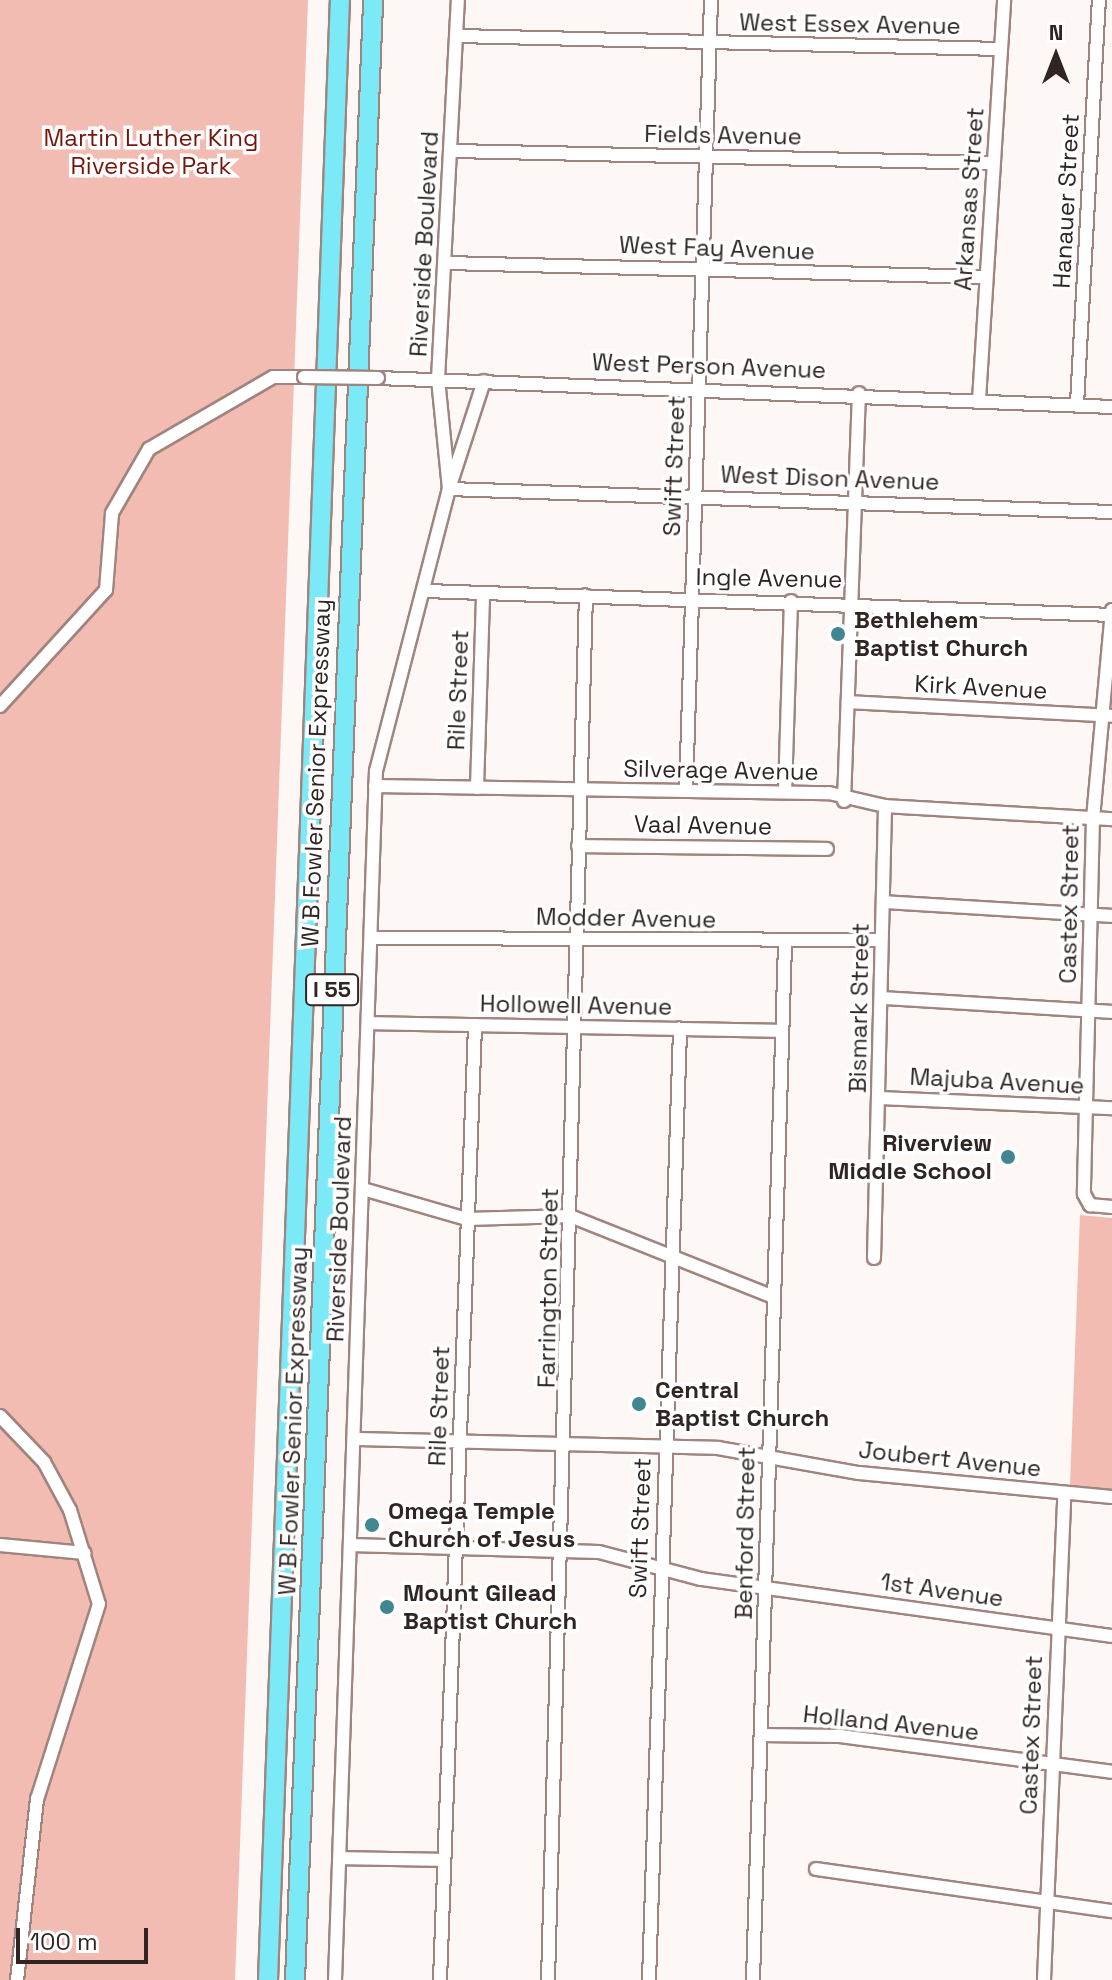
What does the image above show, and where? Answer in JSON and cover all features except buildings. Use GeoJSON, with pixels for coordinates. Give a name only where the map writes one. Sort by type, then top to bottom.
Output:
{"type":"FeatureCollection","features":[{"type":"Feature","properties":{"kind":"highway","name":"W B Fowler Senior Expressway"},"geometry":{"type":"LineString","coordinates":[[268,1980],[340,0]]}},
{"type":"Feature","properties":{"kind":"highway","name":"W B Fowler Senior Expressway"},"geometry":{"type":"LineString","coordinates":[[295,1980],[373,0]]}},
{"type":"Feature","properties":{"kind":"street","name":"Riverside Boulevard"},"geometry":{"type":"LineString","coordinates":[[449,489],[438,379],[453,151],[458,0]]}},
{"type":"Feature","properties":{"kind":"street","name":"Swift Street"},"geometry":{"type":"LineString","coordinates":[[686,791],[711,0]]}},
{"type":"Feature","properties":{"kind":"street","name":"Arkansas Street"},"geometry":{"type":"LineString","coordinates":[[979,400],[1004,0]]}},
{"type":"Feature","properties":{"kind":"street","name":"Hanauer Street"},"geometry":{"type":"LineString","coordinates":[[1077,404],[1099,0]]}},
{"type":"Feature","properties":{"kind":"street","name":"West Essex Avenue"},"geometry":{"type":"LineString","coordinates":[[457,36],[1001,49]]}},
{"type":"Feature","properties":{"kind":"street","name":"Fields Avenue"},"geometry":{"type":"LineString","coordinates":[[453,151],[993,163]]}},
{"type":"Feature","properties":{"kind":"street","name":"West Fay Avenue"},"geometry":{"type":"LineString","coordinates":[[447,263],[986,277]]}},
{"type":"Feature","properties":{"kind":"street","name":"West Person Avenue"},"geometry":{"type":"LineString","coordinates":[[0,706],[106,590],[112,513],[149,449],[273,377],[438,379],[859,393],[1112,407]]}},
{"type":"Feature","properties":{"kind":"street","name":"Riverside Boulevard"},"geometry":{"type":"LineString","coordinates":[[335,1980],[375,786],[381,740],[426,591],[449,489],[484,381]]}},
{"type":"Feature","properties":{"kind":"street"},"geometry":{"type":"LineString","coordinates":[[844,801],[859,393]]}},
{"type":"Feature","properties":{"kind":"street","name":"West Dison Avenue"},"geometry":{"type":"LineString","coordinates":[[449,489],[855,499],[1112,512]]}},
{"type":"Feature","properties":{"kind":"street","name":"Ingle Avenue"},"geometry":{"type":"LineString","coordinates":[[426,591],[851,602],[1112,613]]}},
{"type":"Feature","properties":{"kind":"street","name":"Rile Street"},"geometry":{"type":"LineString","coordinates":[[477,788],[483,594]]}},
{"type":"Feature","properties":{"kind":"street","name":"Farrington Street"},"geometry":{"type":"LineString","coordinates":[[548,1980],[567,1442],[579,789],[586,596]]}},
{"type":"Feature","properties":{"kind":"street"},"geometry":{"type":"LineString","coordinates":[[785,792],[791,601]]}},
{"type":"Feature","properties":{"kind":"street","name":"Castex Street"},"geometry":{"type":"LineString","coordinates":[[1112,613],[1106,716],[1093,818],[1085,1201],[1112,1207]]}},
{"type":"Feature","properties":{"kind":"street","name":"Kirk Avenue"},"geometry":{"type":"LineString","coordinates":[[848,702],[1106,716]]}},
{"type":"Feature","properties":{"kind":"street","name":"Silverage Avenue"},"geometry":{"type":"LineString","coordinates":[[375,786],[829,793],[844,801],[885,806],[1112,819]]}},
{"type":"Feature","properties":{"kind":"street","name":"Bismark Street"},"geometry":{"type":"LineString","coordinates":[[874,1258],[883,998],[881,940],[885,806]]}},
{"type":"Feature","properties":{"kind":"street","name":"Vaal Avenue"},"geometry":{"type":"LineString","coordinates":[[578,846],[827,849]]}},
{"type":"Feature","properties":{"kind":"street"},"geometry":{"type":"LineString","coordinates":[[883,902],[1112,916]]}},
{"type":"Feature","properties":{"kind":"street","name":"Modder Avenue"},"geometry":{"type":"LineString","coordinates":[[371,938],[785,943],[881,940]]}},
{"type":"Feature","properties":{"kind":"street","name":"Benford Street"},"geometry":{"type":"LineString","coordinates":[[753,1980],[785,943]]}},
{"type":"Feature","properties":{"kind":"street"},"geometry":{"type":"LineString","coordinates":[[883,998],[1112,1012]]}},
{"type":"Feature","properties":{"kind":"street","name":"Hollowell Avenue"},"geometry":{"type":"LineString","coordinates":[[369,1023],[782,1031]]}},
{"type":"Feature","properties":{"kind":"street","name":"Rile Street"},"geometry":{"type":"LineString","coordinates":[[440,1980],[475,1025]]}},
{"type":"Feature","properties":{"kind":"street","name":"Swift Street"},"geometry":{"type":"LineString","coordinates":[[649,1980],[664,1445],[680,1029]]}},
{"type":"Feature","properties":{"kind":"street","name":"Majuba Avenue"},"geometry":{"type":"LineString","coordinates":[[880,1098],[1112,1108]]}},
{"type":"Feature","properties":{"kind":"street"},"geometry":{"type":"LineString","coordinates":[[363,1189],[467,1219],[570,1216],[774,1297]]}},
{"type":"Feature","properties":{"kind":"street"},"geometry":{"type":"LineString","coordinates":[[0,1416],[44,1462],[85,1553],[99,1604],[37,1799],[17,1980]]}},
{"type":"Feature","properties":{"kind":"street","name":"Joubert Avenue"},"geometry":{"type":"LineString","coordinates":[[354,1439],[664,1445],[1112,1497]]}},
{"type":"Feature","properties":{"kind":"street","name":"Castex Street"},"geometry":{"type":"LineString","coordinates":[[1044,1980],[1064,1493]]}},
{"type":"Feature","properties":{"kind":"street"},"geometry":{"type":"LineString","coordinates":[[0,1545],[85,1553]]}},
{"type":"Feature","properties":{"kind":"street","name":"1st Avenue"},"geometry":{"type":"LineString","coordinates":[[350,1545],[562,1548],[661,1572],[1112,1636]]}},
{"type":"Feature","properties":{"kind":"street","name":"Holland Avenue"},"geometry":{"type":"LineString","coordinates":[[761,1735],[840,1736],[1112,1772]]}},
{"type":"Feature","properties":{"kind":"street"},"geometry":{"type":"LineString","coordinates":[[340,1858],[444,1860]]}},
{"type":"Feature","properties":{"kind":"street"},"geometry":{"type":"LineString","coordinates":[[816,1869],[1112,1911]]}},
{"type":"Feature","properties":{"kind":"green space","name":"Martin Luther King Riverside Park"},"geometry":{"type":"Polygon","coordinates":[[[0,0],[308,0],[235,1980],[0,1980],[0,0]]]}},
{"type":"Feature","properties":{"kind":"green space"},"geometry":{"type":"Polygon","coordinates":[[[1080,1215],[1112,1218],[1112,1490],[1070,1486],[1080,1215]]]}},
{"type":"Feature","properties":{"kind":"place","name":"Bethlehem Baptist Church"},"geometry":{"type":"Point","coordinates":[838,634]}},
{"type":"Feature","properties":{"kind":"place","name":"Riverview Middle School"},"geometry":{"type":"Point","coordinates":[1008,1157]}},
{"type":"Feature","properties":{"kind":"place","name":"Central Baptist Church"},"geometry":{"type":"Point","coordinates":[639,1404]}},
{"type":"Feature","properties":{"kind":"place","name":"Omega Temple Church of Jesus"},"geometry":{"type":"Point","coordinates":[372,1525]}},
{"type":"Feature","properties":{"kind":"place","name":"Mount Gilead Baptist Church"},"geometry":{"type":"Point","coordinates":[387,1607]}}]}
